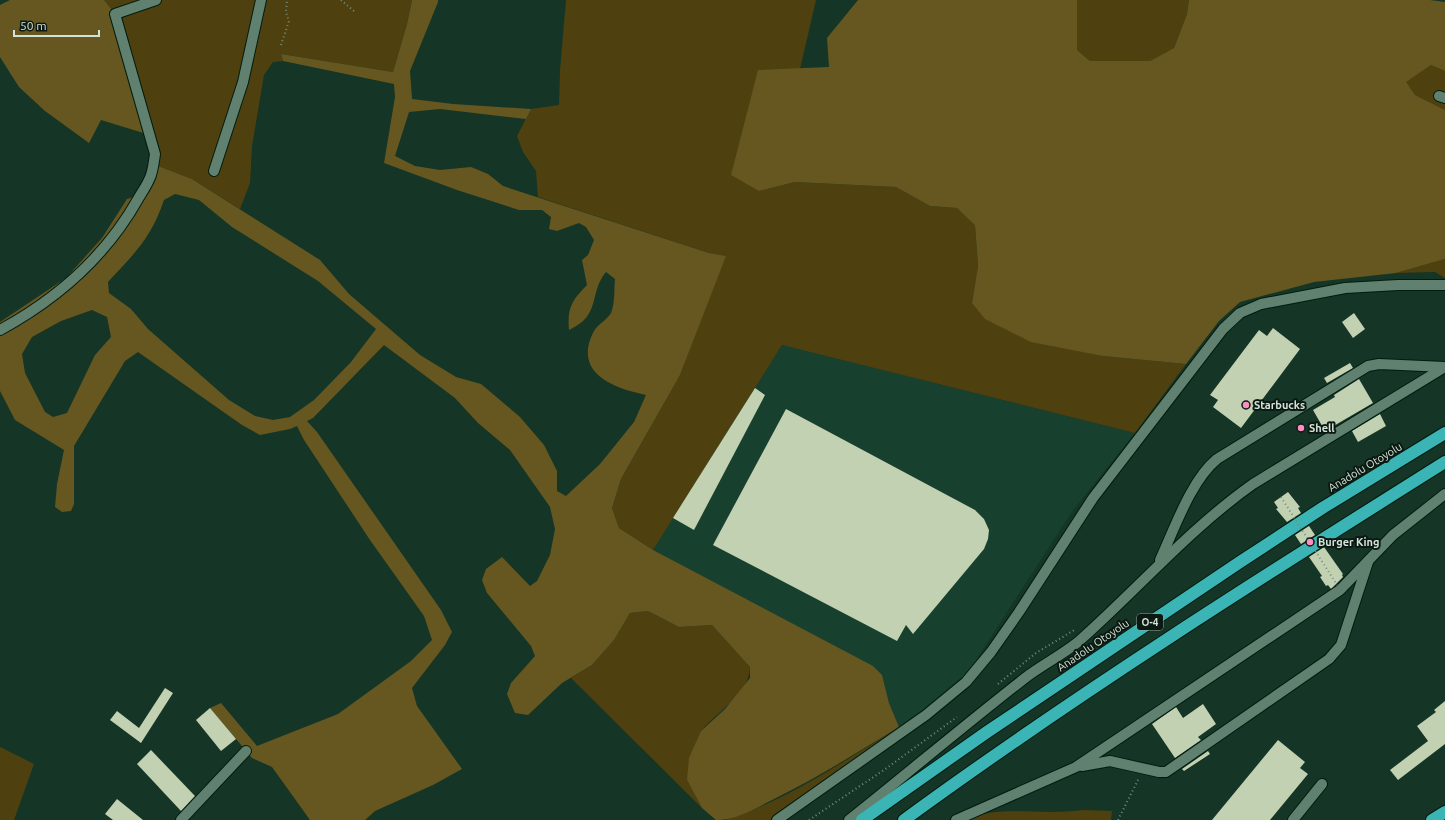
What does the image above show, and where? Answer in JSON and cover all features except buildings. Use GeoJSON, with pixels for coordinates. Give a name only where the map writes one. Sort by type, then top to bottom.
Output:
{"type":"FeatureCollection","features":[{"type":"Feature","properties":{"kind":"highway","name":"Anadolu Otoyolu"},"geometry":{"type":"LineString","coordinates":[[862,820],[987,732],[1240,562],[1324,507],[1445,433]]}},
{"type":"Feature","properties":{"kind":"highway","name":"O-4"},"geometry":{"type":"LineString","coordinates":[[904,820],[967,774],[1256,581],[1445,462]]}},
{"type":"Feature","properties":{"kind":"highway"},"geometry":{"type":"LineString","coordinates":[[1432,820],[1445,812]]}},
{"type":"Feature","properties":{"kind":"street"},"geometry":{"type":"LineString","coordinates":[[0,330],[60,292],[85,269],[110,241],[132,209],[151,175],[155,154],[115,14],[156,0]]}},
{"type":"Feature","properties":{"kind":"street"},"geometry":{"type":"LineString","coordinates":[[214,171],[243,82],[261,0]]}},
{"type":"Feature","properties":{"kind":"street"},"geometry":{"type":"LineString","coordinates":[[777,820],[926,715],[966,682],[991,652],[1019,612],[1093,498],[1220,334],[1240,313],[1261,304],[1345,288],[1445,285]]}},
{"type":"Feature","properties":{"kind":"street"},"geometry":{"type":"LineString","coordinates":[[1157,566],[1198,480],[1208,466],[1217,459],[1368,366],[1379,364],[1445,368]]}},
{"type":"Feature","properties":{"kind":"street"},"geometry":{"type":"LineString","coordinates":[[849,820],[1027,676],[1076,643],[1111,612],[1201,524],[1224,505],[1253,484],[1445,368]]}},
{"type":"Feature","properties":{"kind":"street"},"geometry":{"type":"LineString","coordinates":[[956,820],[1076,767],[1340,590],[1409,520],[1445,494]]}},
{"type":"Feature","properties":{"kind":"street"},"geometry":{"type":"LineString","coordinates":[[1076,767],[1110,761],[1159,772],[1166,772],[1329,660],[1341,645],[1370,558]]}},
{"type":"Feature","properties":{"kind":"street"},"geometry":{"type":"LineString","coordinates":[[180,820],[246,751]]}},
{"type":"Feature","properties":{"kind":"street"},"geometry":{"type":"LineString","coordinates":[[1293,820],[1322,784]]}},
{"type":"Feature","properties":{"kind":"path"},"geometry":{"type":"LineString","coordinates":[[281,45],[289,21],[286,12],[287,0]]}},
{"type":"Feature","properties":{"kind":"path"},"geometry":{"type":"LineString","coordinates":[[341,0],[354,11]]}},
{"type":"Feature","properties":{"kind":"path"},"geometry":{"type":"LineString","coordinates":[[1281,497],[1337,585]]}},
{"type":"Feature","properties":{"kind":"path"},"geometry":{"type":"LineString","coordinates":[[996,686],[1036,653],[1080,627]]}},
{"type":"Feature","properties":{"kind":"path"},"geometry":{"type":"LineString","coordinates":[[809,820],[884,770],[959,716]]}},
{"type":"Feature","properties":{"kind":"path"},"geometry":{"type":"LineString","coordinates":[[1118,820],[1143,768]]}},
{"type":"Feature","properties":{"kind":"shaded area"},"geometry":{"type":"Polygon","coordinates":[[[10,0],[104,0],[115,14],[150,135],[101,120],[89,143],[45,111],[19,87],[0,57],[0,5],[10,0]]]}},
{"type":"Feature","properties":{"kind":"shaded area"},"geometry":{"type":"Polygon","coordinates":[[[104,0],[412,0],[407,24],[393,72],[281,54],[283,61],[273,62],[264,75],[252,146],[250,183],[240,209],[192,179],[153,164],[115,14],[104,0]]]}},
{"type":"Feature","properties":{"kind":"shaded area"},"geometry":{"type":"Polygon","coordinates":[[[412,0],[438,0],[410,71],[412,99],[453,104],[531,109],[526,119],[440,109],[409,112],[395,156],[415,166],[440,170],[471,167],[488,174],[503,186],[709,253],[726,256],[680,375],[621,479],[612,508],[619,528],[653,550],[873,666],[882,675],[889,703],[899,727],[822,774],[739,816],[716,820],[702,808],[687,780],[689,758],[701,731],[725,709],[750,678],[750,667],[712,625],[679,627],[648,611],[630,613],[614,640],[592,665],[562,683],[528,715],[515,713],[507,694],[511,683],[535,656],[531,646],[487,593],[482,580],[486,569],[502,557],[530,586],[537,581],[550,555],[555,529],[550,507],[510,450],[478,423],[455,398],[384,345],[313,418],[307,421],[317,432],[441,610],[452,632],[445,645],[412,688],[417,706],[462,769],[433,785],[375,811],[365,820],[310,820],[272,767],[252,758],[210,708],[221,703],[257,746],[338,714],[411,661],[432,640],[424,616],[370,540],[304,440],[297,426],[290,429],[260,435],[242,425],[138,352],[125,361],[74,446],[74,504],[71,511],[62,512],[55,507],[57,484],[64,450],[15,420],[0,391],[0,322],[66,278],[102,238],[127,199],[140,195],[153,164],[192,179],[320,260],[349,294],[420,355],[456,377],[481,384],[520,417],[544,445],[557,471],[557,491],[566,496],[600,464],[634,422],[646,395],[609,383],[599,376],[592,368],[588,358],[589,346],[594,331],[611,313],[613,305],[615,279],[606,272],[597,288],[593,304],[586,318],[569,330],[570,310],[574,300],[587,285],[582,260],[588,255],[594,240],[586,227],[579,223],[557,231],[549,229],[551,217],[542,210],[519,210],[457,190],[384,163],[395,97],[394,84],[283,61],[281,54],[393,72],[407,24],[412,0]],[[175,194],[164,200],[154,225],[148,235],[108,282],[109,293],[131,309],[148,329],[229,400],[255,416],[273,420],[290,417],[314,400],[351,362],[376,329],[318,281],[232,227],[199,200],[175,194]],[[92,310],[61,321],[32,337],[22,354],[25,373],[45,412],[53,417],[67,413],[95,355],[111,337],[107,317],[92,310]]]}},
{"type":"Feature","properties":{"kind":"shaded area"},"geometry":{"type":"Polygon","coordinates":[[[566,0],[816,0],[800,69],[758,70],[759,191],[795,182],[896,187],[930,206],[957,208],[975,224],[978,266],[972,303],[1103,356],[1186,364],[1135,433],[782,345],[653,550],[619,528],[612,508],[621,479],[680,375],[725,256],[709,253],[538,197],[536,171],[523,152],[517,136],[531,109],[559,105],[560,70],[566,0]]]}},
{"type":"Feature","properties":{"kind":"shaded area"},"geometry":{"type":"Polygon","coordinates":[[[858,0],[1077,0],[1077,50],[1090,61],[1150,61],[1174,48],[1187,14],[1189,0],[1430,0],[1445,2],[1445,71],[1431,65],[1406,82],[1415,95],[1445,110],[1445,259],[1396,273],[1314,282],[1240,302],[1219,321],[1186,364],[1103,356],[1031,342],[985,319],[972,303],[978,266],[975,225],[957,208],[930,206],[896,187],[795,182],[759,191],[731,175],[758,70],[829,67],[827,38],[858,0]]]}},
{"type":"Feature","properties":{"kind":"shaded area"},"geometry":{"type":"Polygon","coordinates":[[[1077,0],[1189,0],[1187,14],[1174,48],[1150,61],[1090,61],[1077,50],[1077,0]]]}},
{"type":"Feature","properties":{"kind":"shaded area"},"geometry":{"type":"Polygon","coordinates":[[[1431,65],[1445,71],[1445,110],[1415,95],[1405,82],[1431,65]]]}},
{"type":"Feature","properties":{"kind":"shaded area"},"geometry":{"type":"Polygon","coordinates":[[[1445,259],[1445,278],[1435,272],[1396,273],[1445,259]]]}},
{"type":"Feature","properties":{"kind":"shaded area"},"geometry":{"type":"Polygon","coordinates":[[[782,345],[1135,433],[1073,510],[974,663],[960,681],[924,710],[899,727],[889,703],[882,675],[653,550],[782,345]]]}},
{"type":"Feature","properties":{"kind":"shaded area"},"geometry":{"type":"Polygon","coordinates":[[[648,611],[679,627],[712,625],[750,667],[748,677],[739,694],[702,730],[698,739],[687,780],[702,808],[571,678],[592,665],[614,640],[630,613],[648,611]]]}},
{"type":"Feature","properties":{"kind":"shaded area"},"geometry":{"type":"Polygon","coordinates":[[[899,727],[770,820],[724,820],[747,812],[793,791],[899,727]]]}},
{"type":"Feature","properties":{"kind":"shaded area"},"geometry":{"type":"Polygon","coordinates":[[[0,747],[34,764],[14,820],[0,820],[0,747]]]}},
{"type":"Feature","properties":{"kind":"shaded area"},"geometry":{"type":"Polygon","coordinates":[[[1084,810],[1112,811],[1111,820],[964,820],[975,816],[996,812],[1054,812],[1084,810]]]}},
{"type":"Feature","properties":{"kind":"place","name":"Starbucks"},"geometry":{"type":"Point","coordinates":[1246,405]}},
{"type":"Feature","properties":{"kind":"place","name":"Shell"},"geometry":{"type":"Point","coordinates":[1301,428]}},
{"type":"Feature","properties":{"kind":"place","name":"Burger King"},"geometry":{"type":"Point","coordinates":[1310,542]}}]}
